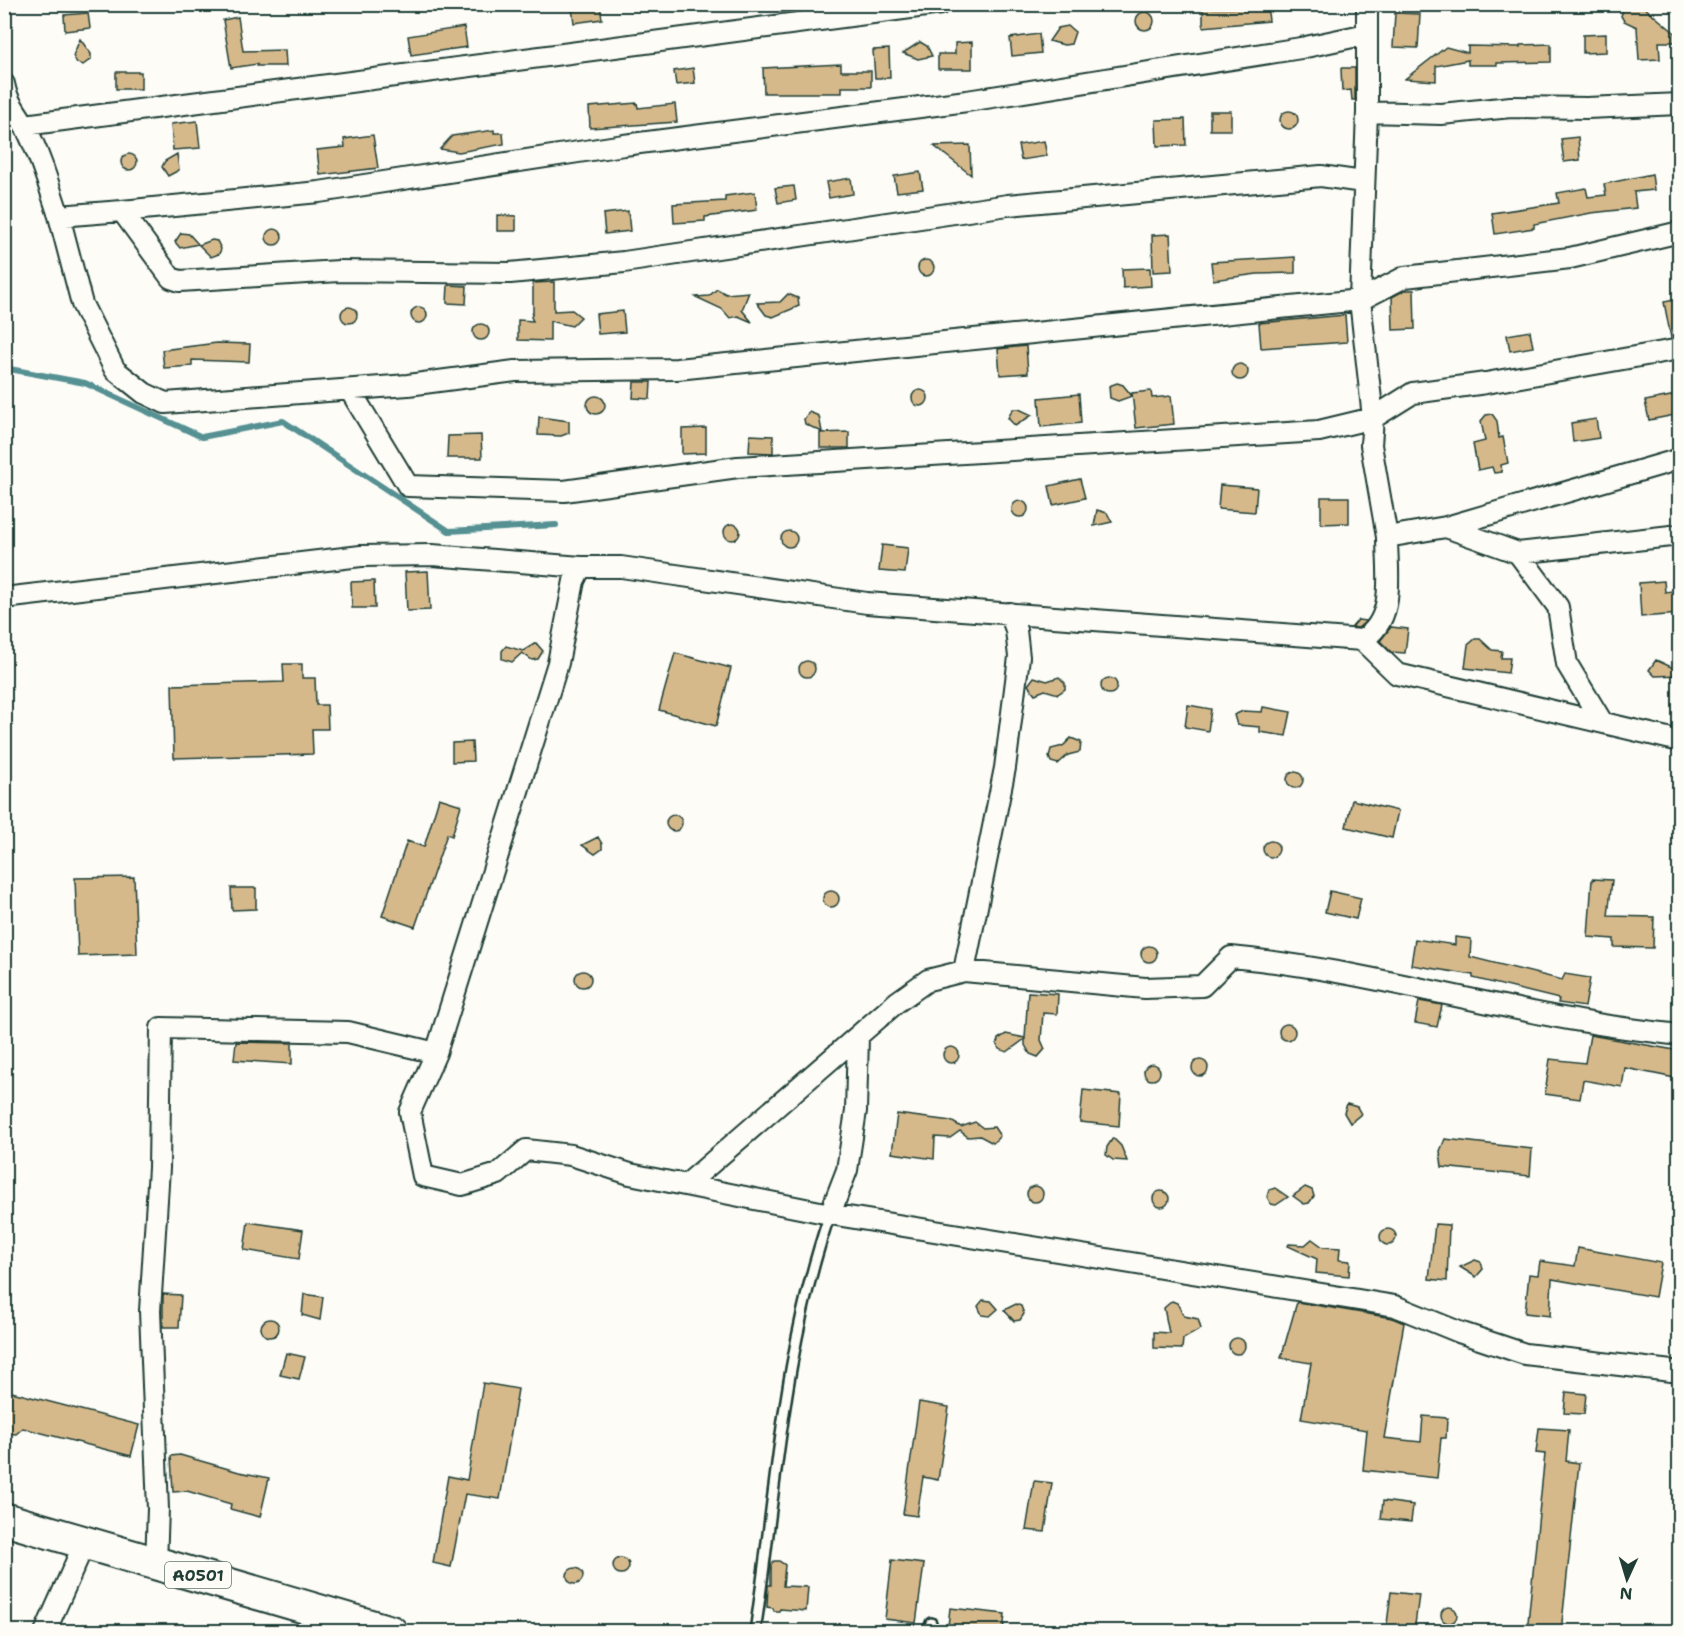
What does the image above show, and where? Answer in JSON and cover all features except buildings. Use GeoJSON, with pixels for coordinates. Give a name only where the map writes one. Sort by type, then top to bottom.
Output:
{"type":"FeatureCollection","features":[{"type":"Feature","properties":{"kind":"highway","name":"A0501"},"geometry":{"type":"LineString","coordinates":[[4,1519],[156,1563],[327,1618],[391,1632]]}},
{"type":"Feature","properties":{"kind":"street"},"geometry":{"type":"LineString","coordinates":[[25,125],[941,4]]}},
{"type":"Feature","properties":{"kind":"street"},"geometry":{"type":"LineString","coordinates":[[4,598],[361,556],[432,555],[581,567],[621,567],[867,603],[1362,640],[1375,633],[1387,609],[1387,537],[1371,445],[1373,418],[1360,300],[1367,112],[1367,4]]}},
{"type":"Feature","properties":{"kind":"street"},"geometry":{"type":"LineString","coordinates":[[59,216],[319,192],[624,145],[967,101],[1301,48],[1367,34]]}},
{"type":"Feature","properties":{"kind":"street"},"geometry":{"type":"LineString","coordinates":[[4,84],[6,98],[25,125],[44,171],[59,216],[82,304],[115,370],[144,393],[165,403],[350,390],[515,371],[677,369],[1360,300],[1406,277],[1569,258],[1680,232]]}},
{"type":"Feature","properties":{"kind":"street"},"geometry":{"type":"LineString","coordinates":[[1367,112],[1442,114],[1511,107],[1587,108],[1680,104]]}},
{"type":"Feature","properties":{"kind":"street"},"geometry":{"type":"LineString","coordinates":[[122,211],[176,280],[339,271],[510,273],[624,262],[1008,205],[1320,176],[1363,182]]}},
{"type":"Feature","properties":{"kind":"street"},"geometry":{"type":"LineString","coordinates":[[350,390],[408,486],[564,491],[738,467],[1319,432],[1373,418],[1413,393],[1486,383],[1680,349]]}},
{"type":"Feature","properties":{"kind":"street"},"geometry":{"type":"LineString","coordinates":[[1387,537],[1446,527],[1680,459]]}},
{"type":"Feature","properties":{"kind":"street"},"geometry":{"type":"LineString","coordinates":[[1446,527],[1518,553],[1680,535]]}},
{"type":"Feature","properties":{"kind":"street"},"geometry":{"type":"LineString","coordinates":[[1518,553],[1558,607],[1568,664],[1602,722]]}},
{"type":"Feature","properties":{"kind":"street"},"geometry":{"type":"LineString","coordinates":[[581,567],[574,581],[558,663],[436,1053],[410,1112],[423,1176],[462,1185],[498,1174],[526,1150],[572,1155],[630,1174],[830,1214],[1395,1306],[1459,1332],[1525,1354],[1680,1372]]}},
{"type":"Feature","properties":{"kind":"street"},"geometry":{"type":"LineString","coordinates":[[964,971],[1006,757],[1019,657],[1016,630],[1010,613]]}},
{"type":"Feature","properties":{"kind":"street"},"geometry":{"type":"LineString","coordinates":[[1362,640],[1397,674],[1425,683],[1680,741]]}},
{"type":"Feature","properties":{"kind":"street"},"geometry":{"type":"LineString","coordinates":[[630,1174],[686,1185],[897,1002],[928,980],[964,971],[1145,988],[1202,986],[1231,957],[1263,960],[1422,987],[1580,1021],[1680,1035]]}},
{"type":"Feature","properties":{"kind":"street"},"geometry":{"type":"LineString","coordinates":[[156,1563],[158,1509],[150,1311],[159,1168],[161,1028],[348,1032],[436,1053]]}},
{"type":"Feature","properties":{"kind":"street"},"geometry":{"type":"LineString","coordinates":[[830,1214],[847,1170],[856,1111],[858,1037]]}},
{"type":"Feature","properties":{"kind":"street"},"geometry":{"type":"LineString","coordinates":[[45,1632],[85,1542]]}},
{"type":"Feature","properties":{"kind":"lane"},"geometry":{"type":"LineString","coordinates":[[755,1632],[792,1355],[813,1262],[830,1214]]}},
{"type":"Feature","properties":{"kind":"waterway"},"geometry":{"type":"LineString","coordinates":[[4,368],[85,383],[202,437],[283,421],[449,531],[556,525]]}}]}
